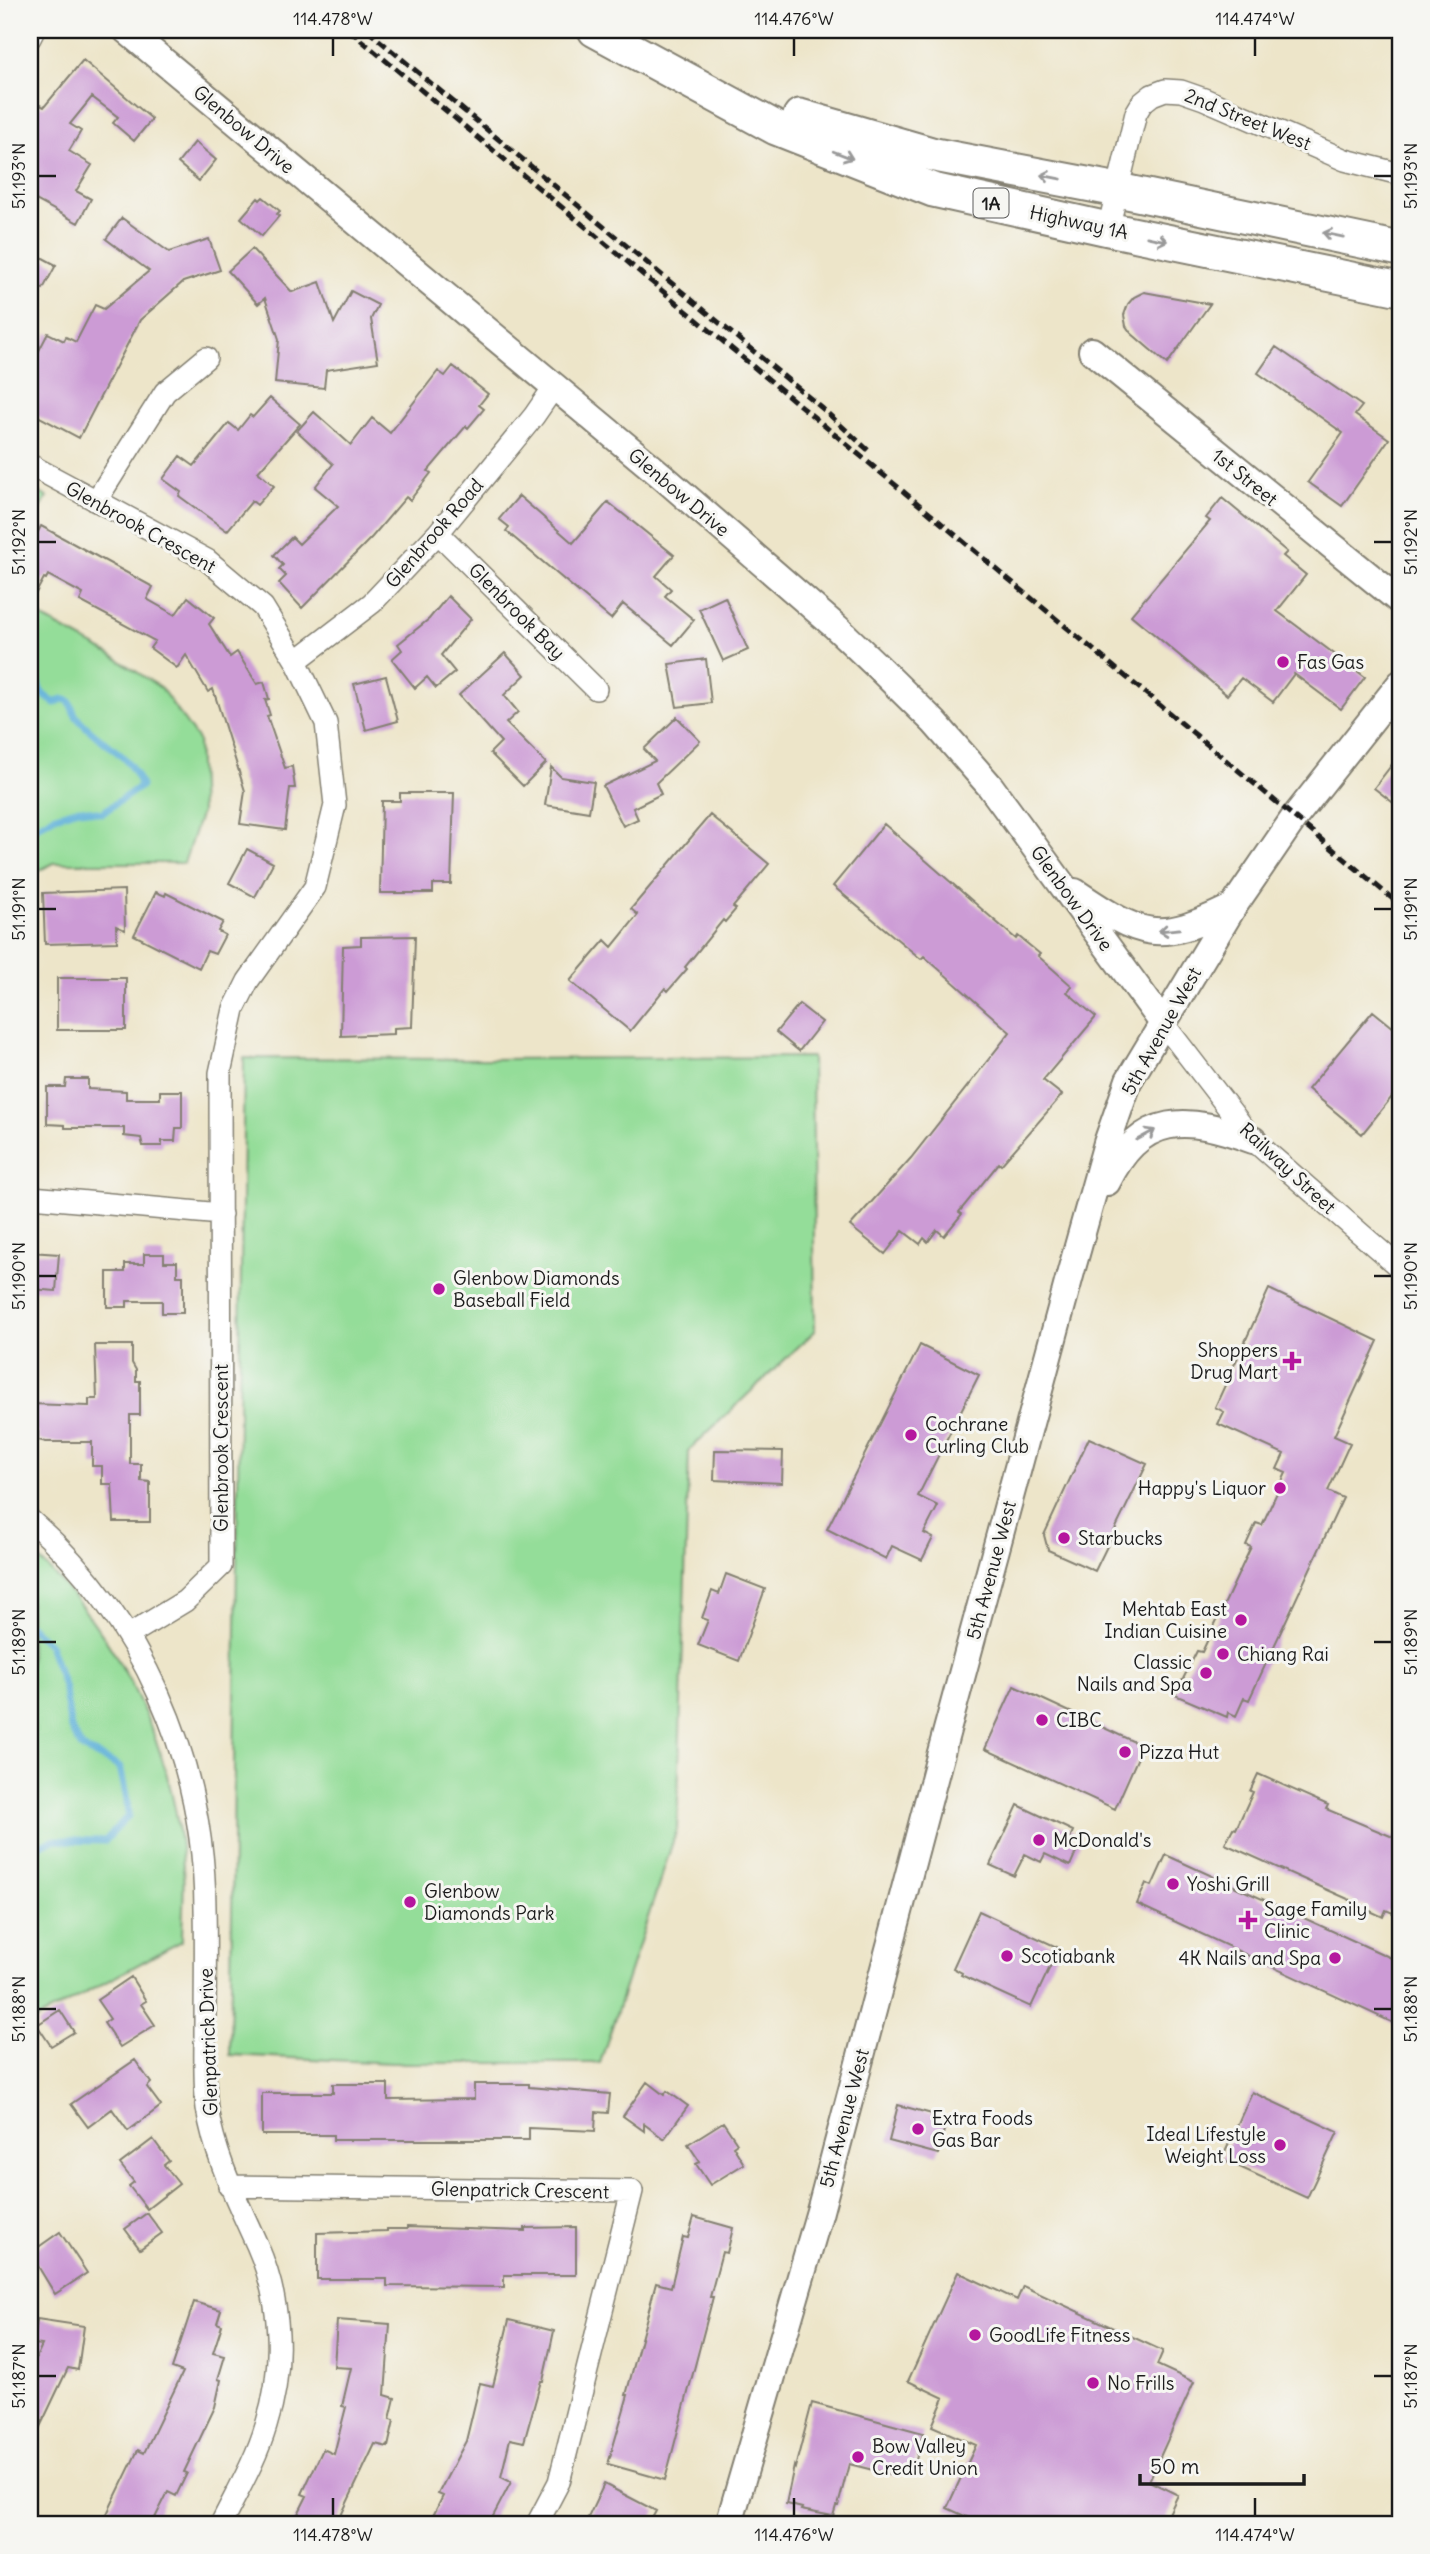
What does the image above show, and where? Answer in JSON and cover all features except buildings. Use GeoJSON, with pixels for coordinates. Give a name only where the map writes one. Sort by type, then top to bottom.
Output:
{"type":"FeatureCollection","features":[{"type":"Feature","properties":{"kind":"main road","name":"Highway 1A"},"geometry":{"type":"LineString","coordinates":[[595,30],[776,128],[933,190],[1400,289]]}},
{"type":"Feature","properties":{"kind":"main road","name":"Highway 1A"},"geometry":{"type":"LineString","coordinates":[[694,82],[856,134],[935,155],[1400,249]]}},
{"type":"Feature","properties":{"kind":"street"},"geometry":{"type":"LineString","coordinates":[[30,38],[34,30]]}},
{"type":"Feature","properties":{"kind":"street","name":"Glenbow Drive"},"geometry":{"type":"LineString","coordinates":[[126,30],[662,476],[876,665],[934,722],[990,786],[1163,1023]]}},
{"type":"Feature","properties":{"kind":"street","name":"2nd Street West"},"geometry":{"type":"LineString","coordinates":[[1108,229],[1136,113],[1142,103],[1152,95],[1165,90],[1181,91],[1204,99],[1345,160],[1400,174]]}},
{"type":"Feature","properties":{"kind":"street","name":"1st Street"},"geometry":{"type":"LineString","coordinates":[[1092,351],[1400,601]]}},
{"type":"Feature","properties":{"kind":"street"},"geometry":{"type":"LineString","coordinates":[[96,501],[164,392],[206,358]]}},
{"type":"Feature","properties":{"kind":"street","name":"Glenbrook Road"},"geometry":{"type":"LineString","coordinates":[[296,661],[372,603],[438,533],[534,416],[554,387]]}},
{"type":"Feature","properties":{"kind":"street","name":"Glenbrook Crescent"},"geometry":{"type":"LineString","coordinates":[[30,465],[207,560],[263,607],[296,661],[327,723],[335,805],[316,887],[248,981],[234,1009],[220,1073],[221,1566],[186,1601],[129,1636]]}},
{"type":"Feature","properties":{"kind":"street","name":"Glenbrook Bay"},"geometry":{"type":"LineString","coordinates":[[438,533],[596,690]]}},
{"type":"Feature","properties":{"kind":"street","name":"5th Avenue West"},"geometry":{"type":"LineString","coordinates":[[729,2524],[820,2211],[1072,1268],[1107,1143],[1129,1080],[1233,907],[1294,818],[1400,684]]}},
{"type":"Feature","properties":{"kind":"street"},"geometry":{"type":"LineString","coordinates":[[1059,881],[1118,922],[1136,929],[1161,932],[1185,928],[1233,907]]}},
{"type":"Feature","properties":{"kind":"street","name":"Railway Street"},"geometry":{"type":"LineString","coordinates":[[1163,1023],[1253,1140],[1400,1268]]}},
{"type":"Feature","properties":{"kind":"street"},"geometry":{"type":"LineString","coordinates":[[1084,1231],[1126,1149],[1142,1135],[1163,1126],[1186,1123],[1218,1127],[1253,1140]]}},
{"type":"Feature","properties":{"kind":"street"},"geometry":{"type":"LineString","coordinates":[[32,1197],[221,1214]]}},
{"type":"Feature","properties":{"kind":"street","name":"Glenpatrick Drive"},"geometry":{"type":"LineString","coordinates":[[30,1520],[88,1580],[129,1636],[164,1705],[182,1753],[194,1799],[204,1869],[207,2107],[218,2155],[229,2186],[267,2271],[274,2295],[279,2347],[273,2400],[266,2425],[258,2449],[221,2524]]}},
{"type":"Feature","properties":{"kind":"street","name":"Glenpatrick Crescent"},"geometry":{"type":"LineString","coordinates":[[229,2186],[632,2191],[559,2482],[537,2524]]}},
{"type":"Feature","properties":{"kind":"green space"},"geometry":{"type":"Polygon","coordinates":[[[30,487],[47,497],[30,528],[30,487]]]}},
{"type":"Feature","properties":{"kind":"green space"},"geometry":{"type":"Polygon","coordinates":[[[30,611],[113,656],[161,688],[198,740],[201,812],[184,863],[54,863],[30,875],[30,611]]]}},
{"type":"Feature","properties":{"kind":"green space"},"geometry":{"type":"Polygon","coordinates":[[[812,1057],[815,1331],[689,1450],[677,1829],[600,2063],[392,2063],[230,2055],[244,1058],[812,1057]]]}},
{"type":"Feature","properties":{"kind":"green space"},"geometry":{"type":"Polygon","coordinates":[[[30,1551],[90,1617],[115,1654],[136,1694],[154,1735],[168,1778],[177,1822],[184,1885],[182,1941],[30,2023],[30,1551]]]}},
{"type":"Feature","properties":{"kind":"waterway"},"geometry":{"type":"LineString","coordinates":[[30,673],[38,679],[40,690],[48,698],[55,703],[62,699],[69,701],[75,714],[85,725],[128,763],[141,786],[102,813],[79,809],[55,816],[30,831]]}},
{"type":"Feature","properties":{"kind":"waterway"},"geometry":{"type":"LineString","coordinates":[[30,1626],[49,1645],[64,1686],[71,1729],[82,1748],[120,1767],[128,1816],[105,1841],[56,1840],[39,1845],[30,1870]]}},
{"type":"Feature","properties":{"kind":"railway"},"geometry":{"type":"LineString","coordinates":[[349,30],[1400,905]]}},
{"type":"Feature","properties":{"kind":"railway"},"geometry":{"type":"LineString","coordinates":[[367,30],[823,409],[868,450]]}},
{"type":"Feature","properties":{"kind":"place","name":"Fas Gas"},"geometry":{"type":"Point","coordinates":[1283,662]}},
{"type":"Feature","properties":{"kind":"place","name":"Glenbow Diamonds Baseball Field"},"geometry":{"type":"Point","coordinates":[439,1289]}},
{"type":"Feature","properties":{"kind":"place","name":"Shoppers Drug Mart"},"geometry":{"type":"Point","coordinates":[1292,1361]}},
{"type":"Feature","properties":{"kind":"place","name":"Cochrane Curling Club"},"geometry":{"type":"Point","coordinates":[911,1435]}},
{"type":"Feature","properties":{"kind":"place","name":"Happy's Liquor"},"geometry":{"type":"Point","coordinates":[1280,1488]}},
{"type":"Feature","properties":{"kind":"place","name":"Starbucks"},"geometry":{"type":"Point","coordinates":[1064,1538]}},
{"type":"Feature","properties":{"kind":"place","name":"Mehtab East Indian Cuisine"},"geometry":{"type":"Point","coordinates":[1241,1620]}},
{"type":"Feature","properties":{"kind":"place","name":"Chiang Rai"},"geometry":{"type":"Point","coordinates":[1223,1654]}},
{"type":"Feature","properties":{"kind":"place","name":"Classic Nails and Spa"},"geometry":{"type":"Point","coordinates":[1206,1673]}},
{"type":"Feature","properties":{"kind":"place","name":"CIBC"},"geometry":{"type":"Point","coordinates":[1042,1720]}},
{"type":"Feature","properties":{"kind":"place","name":"Pizza Hut"},"geometry":{"type":"Point","coordinates":[1125,1752]}},
{"type":"Feature","properties":{"kind":"place","name":"McDonald's"},"geometry":{"type":"Point","coordinates":[1039,1840]}},
{"type":"Feature","properties":{"kind":"place","name":"Yoshi Grill"},"geometry":{"type":"Point","coordinates":[1173,1884]}},
{"type":"Feature","properties":{"kind":"place","name":"Glenbow Diamonds Park"},"geometry":{"type":"Point","coordinates":[410,1902]}},
{"type":"Feature","properties":{"kind":"place","name":"Sage Family Clinic"},"geometry":{"type":"Point","coordinates":[1248,1920]}},
{"type":"Feature","properties":{"kind":"place","name":"Scotiabank"},"geometry":{"type":"Point","coordinates":[1007,1956]}},
{"type":"Feature","properties":{"kind":"place","name":"4K Nails and Spa"},"geometry":{"type":"Point","coordinates":[1335,1958]}},
{"type":"Feature","properties":{"kind":"place","name":"Extra Foods Gas Bar"},"geometry":{"type":"Point","coordinates":[918,2129]}},
{"type":"Feature","properties":{"kind":"place","name":"Ideal Lifestyle Weight Loss"},"geometry":{"type":"Point","coordinates":[1280,2145]}},
{"type":"Feature","properties":{"kind":"place","name":"GoodLife Fitness"},"geometry":{"type":"Point","coordinates":[975,2335]}},
{"type":"Feature","properties":{"kind":"place","name":"No Frills"},"geometry":{"type":"Point","coordinates":[1093,2383]}},
{"type":"Feature","properties":{"kind":"place","name":"Bow Valley Credit Union"},"geometry":{"type":"Point","coordinates":[858,2457]}}]}
